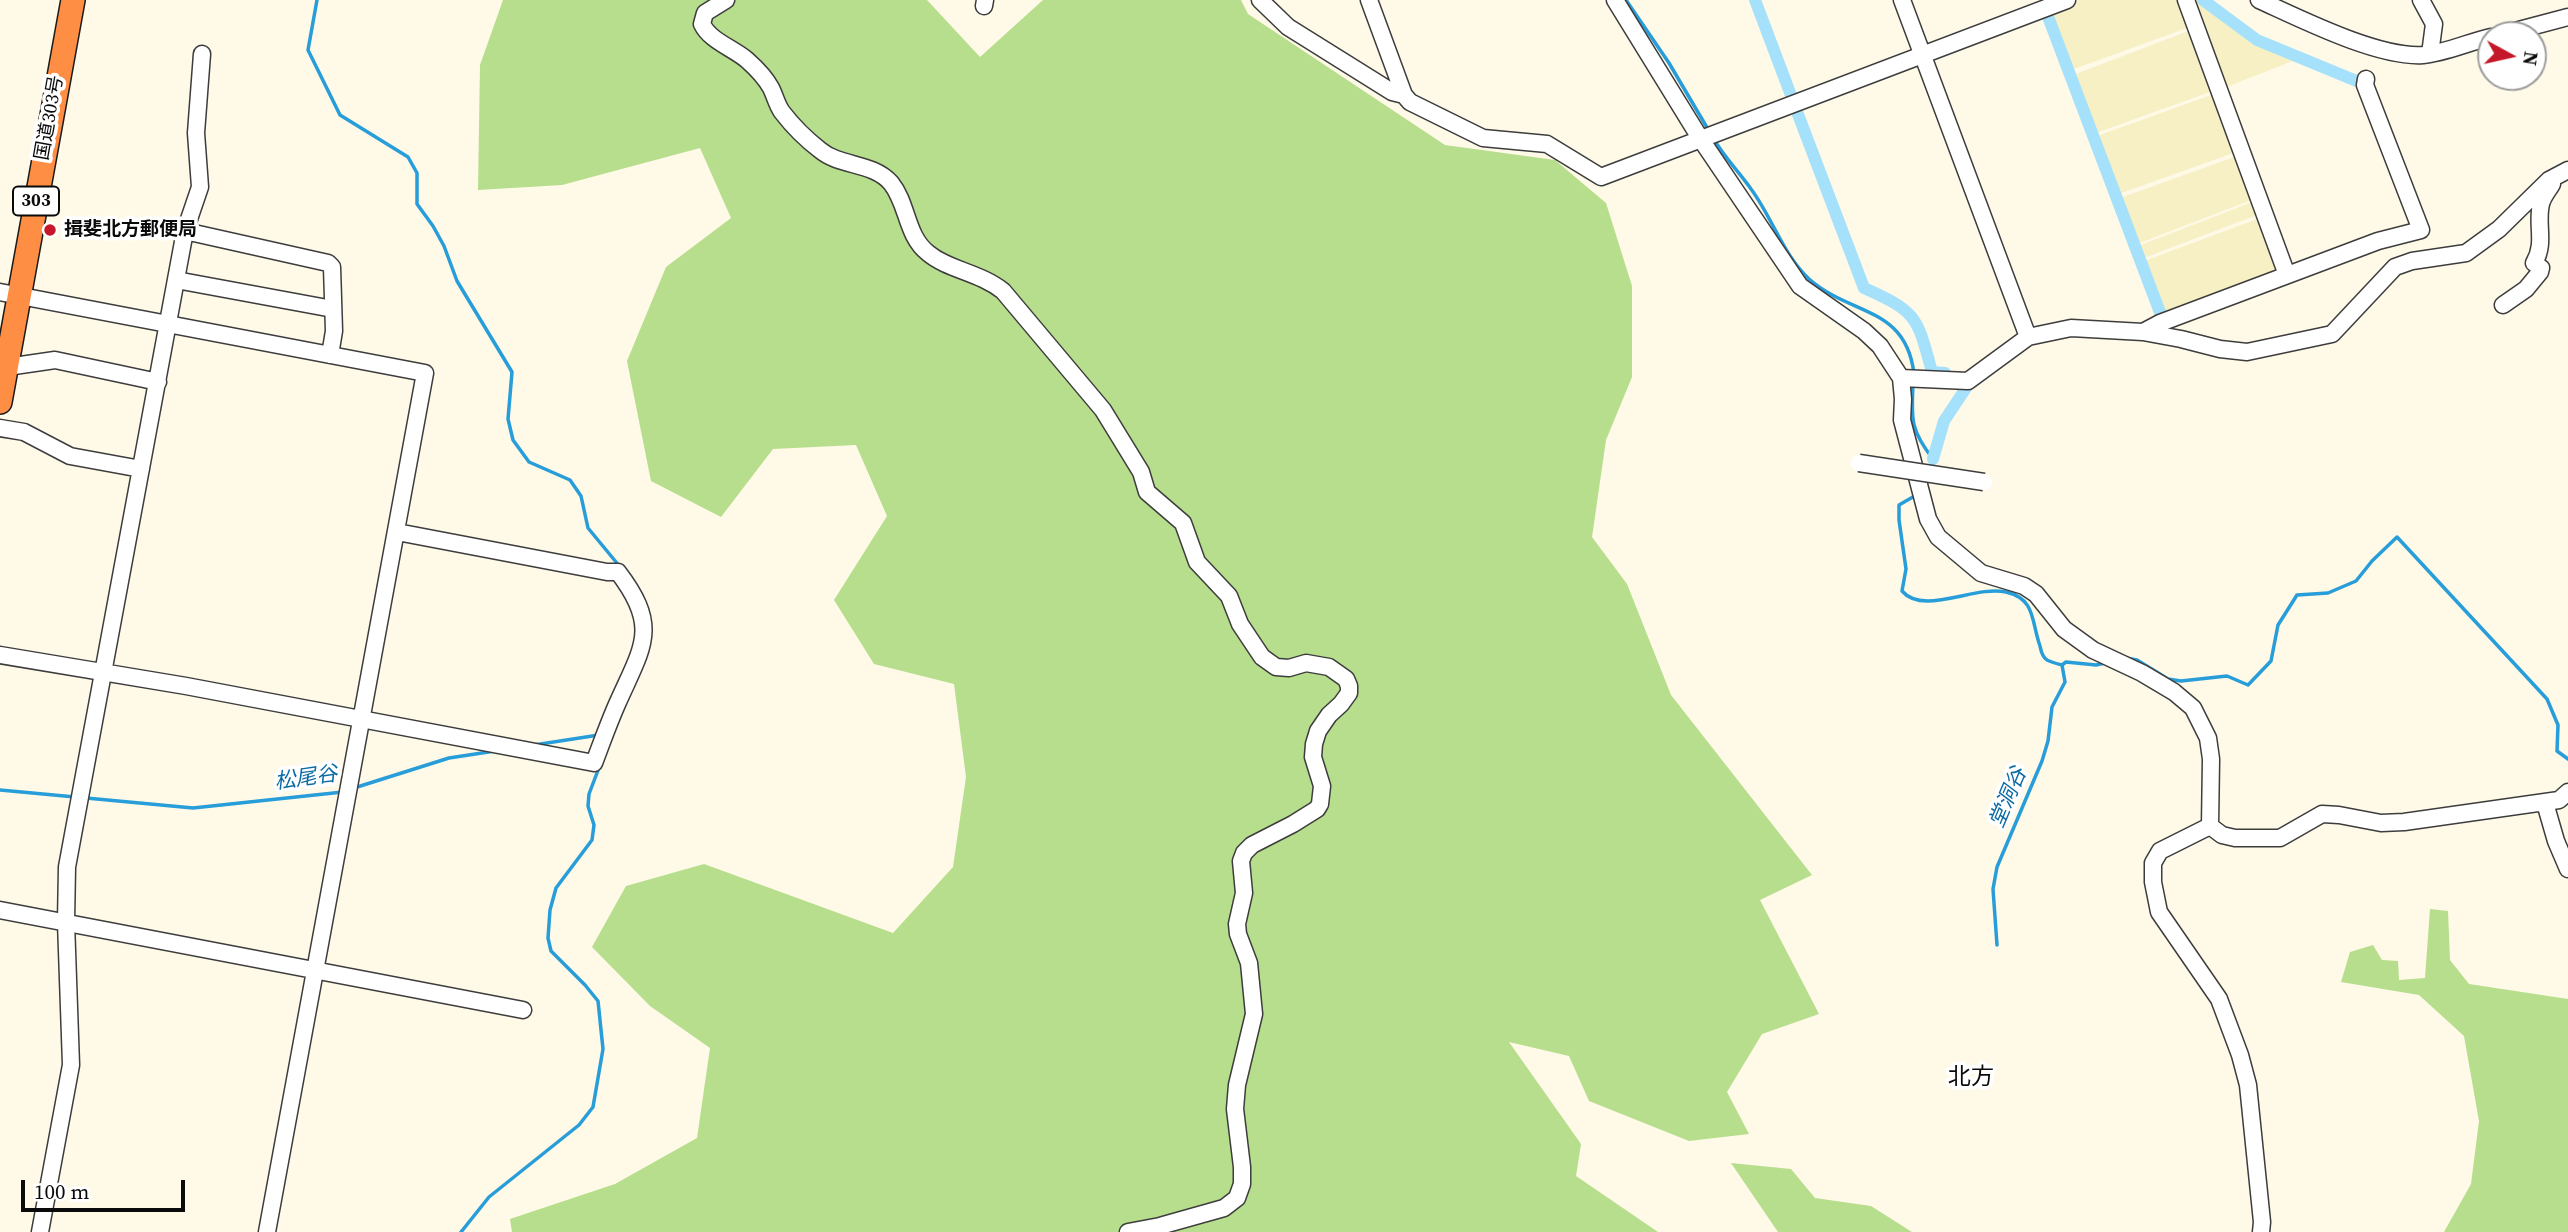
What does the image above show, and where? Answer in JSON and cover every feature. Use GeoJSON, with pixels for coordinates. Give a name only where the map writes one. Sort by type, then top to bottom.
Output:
{"type":"FeatureCollection","features":[{"type":"Feature","properties":{"kind":"highway","name":"国道303号"},"geometry":{"type":"LineString","coordinates":[[0,402],[6,367],[10,293],[73,0]]}},
{"type":"Feature","properties":{"kind":"street"},"geometry":{"type":"LineString","coordinates":[[726,0],[705,13],[702,24],[708,33],[736,51],[758,70],[769,85],[782,112],[821,152],[880,174],[890,182],[899,196],[914,235],[925,252],[988,279],[1003,291],[1104,410],[1141,472],[1147,492],[1183,523],[1197,562],[1229,596],[1240,624],[1262,657],[1276,667],[1289,668],[1306,663],[1329,667],[1346,679],[1349,686],[1349,693],[1318,731],[1314,744],[1313,757],[1322,786],[1317,809],[1252,845],[1244,852],[1241,861],[1244,893],[1237,924],[1249,964],[1254,1014],[1237,1085],[1235,1108],[1242,1184],[1237,1198],[1224,1208],[1128,1232]]}},
{"type":"Feature","properties":{"kind":"street"},"geometry":{"type":"LineString","coordinates":[[1259,0],[1288,27],[1392,92],[1404,95]]}},
{"type":"Feature","properties":{"kind":"street"},"geometry":{"type":"LineString","coordinates":[[1369,0],[1404,95],[1410,102],[1483,138],[1547,144],[1601,177],[2067,0]]}},
{"type":"Feature","properties":{"kind":"street"},"geometry":{"type":"LineString","coordinates":[[1615,0],[1700,138],[1800,286],[1872,338],[1900,378],[1902,420],[1928,519],[1938,537],[1981,573],[2024,586],[2036,594],[2064,629],[2093,650],[2142,673],[2174,692],[2193,708],[2208,738],[2211,759],[2210,827]]}},
{"type":"Feature","properties":{"kind":"street"},"geometry":{"type":"LineString","coordinates":[[1902,0],[2028,337]]}},
{"type":"Feature","properties":{"kind":"street"},"geometry":{"type":"LineString","coordinates":[[2186,0],[2287,275]]}},
{"type":"Feature","properties":{"kind":"street"},"geometry":{"type":"LineString","coordinates":[[2259,0],[2318,26],[2403,56],[2430,54],[2477,41]]}},
{"type":"Feature","properties":{"kind":"street"},"geometry":{"type":"LineString","coordinates":[[2421,0],[2434,24],[2430,54]]}},
{"type":"Feature","properties":{"kind":"street"},"geometry":{"type":"LineString","coordinates":[[2547,22],[2568,16]]}},
{"type":"Feature","properties":{"kind":"street"},"geometry":{"type":"LineString","coordinates":[[40,1232],[71,1065],[66,922],[67,867],[185,232],[200,187],[196,134],[202,54]]}},
{"type":"Feature","properties":{"kind":"street"},"geometry":{"type":"LineString","coordinates":[[2143,332],[2160,323],[2378,241],[2421,230],[2365,85],[2366,79]]}},
{"type":"Feature","properties":{"kind":"street"},"geometry":{"type":"LineString","coordinates":[[1900,378],[1968,381],[2028,337],[2071,328],[2143,332],[2228,351],[2247,352],[2332,334],[2395,267],[2412,261],[2466,253],[2499,229],[2562,173]]}},
{"type":"Feature","properties":{"kind":"street"},"geometry":{"type":"LineString","coordinates":[[2503,305],[2526,289],[2540,271],[2541,268],[2533,263],[2538,256],[2541,242],[2540,210],[2543,196],[2562,173]]}},
{"type":"Feature","properties":{"kind":"street"},"geometry":{"type":"LineString","coordinates":[[185,232],[328,263],[332,268],[334,331],[330,355]]}},
{"type":"Feature","properties":{"kind":"street"},"geometry":{"type":"LineString","coordinates":[[176,280],[333,309]]}},
{"type":"Feature","properties":{"kind":"street"},"geometry":{"type":"LineString","coordinates":[[10,293],[425,373],[267,1232]]}},
{"type":"Feature","properties":{"kind":"street"},"geometry":{"type":"LineString","coordinates":[[6,367],[55,360],[158,382]]}},
{"type":"Feature","properties":{"kind":"street"},"geometry":{"type":"LineString","coordinates":[[0,428],[24,432],[70,456],[141,469]]}},
{"type":"Feature","properties":{"kind":"street"},"geometry":{"type":"LineString","coordinates":[[1860,463],[1984,481]]}},
{"type":"Feature","properties":{"kind":"street"},"geometry":{"type":"LineString","coordinates":[[0,655],[594,763],[619,700],[637,664],[644,636],[640,609],[632,591],[618,572],[397,532]]}},
{"type":"Feature","properties":{"kind":"street"},"geometry":{"type":"LineString","coordinates":[[2210,827],[2222,835],[2235,838],[2280,838],[2322,814],[2381,823],[2404,822],[2560,800],[2556,841],[2568,869]]}},
{"type":"Feature","properties":{"kind":"street"},"geometry":{"type":"LineString","coordinates":[[2210,827],[2160,851],[2153,863],[2153,882],[2159,912],[2219,999],[2240,1055],[2251,1109],[2261,1232]]}},
{"type":"Feature","properties":{"kind":"street"},"geometry":{"type":"LineString","coordinates":[[0,910],[523,1010]]}},
{"type":"Feature","properties":{"kind":"shaded area"},"geometry":{"type":"Polygon","coordinates":[[[2079,0],[2180,0],[2190,27],[2071,70],[2051,15],[2060,7],[2079,0]]]}},
{"type":"Feature","properties":{"kind":"shaded area"},"geometry":{"type":"Polygon","coordinates":[[[2198,0],[2240,35],[2295,60],[2224,88],[2192,3],[2198,0]]]}},
{"type":"Feature","properties":{"kind":"shaded area"},"geometry":{"type":"Polygon","coordinates":[[[2191,30],[2213,91],[2096,133],[2073,75],[2191,30]]]}},
{"type":"Feature","properties":{"kind":"shaded area"},"geometry":{"type":"Polygon","coordinates":[[[2214,94],[2236,152],[2119,194],[2097,136],[2214,94]]]}},
{"type":"Feature","properties":{"kind":"shaded area"},"geometry":{"type":"Polygon","coordinates":[[[2237,156],[2254,199],[2137,244],[2120,198],[2237,156]]]}},
{"type":"Feature","properties":{"kind":"shaded area"},"geometry":{"type":"Polygon","coordinates":[[[2255,201],[2260,214],[2144,258],[2138,246],[2255,201]]]}},
{"type":"Feature","properties":{"kind":"shaded area"},"geometry":{"type":"Polygon","coordinates":[[[2260,218],[2280,267],[2278,274],[2166,316],[2144,261],[2260,218]]]}},
{"type":"Feature","properties":{"kind":"green space"},"geometry":{"type":"Polygon","coordinates":[[[503,0],[927,0],[980,57],[1043,0],[1241,0],[1248,14],[1445,145],[1555,160],[1606,203],[1632,286],[1632,377],[1606,440],[1592,537],[1627,584],[1671,695],[1812,875],[1760,900],[1819,1014],[1762,1034],[1727,1092],[1749,1134],[1689,1141],[1589,1101],[1569,1056],[1509,1042],[1581,1144],[1576,1176],[1658,1232],[512,1232],[510,1219],[615,1184],[697,1138],[710,1048],[650,1006],[592,947],[626,886],[704,864],[893,933],[953,867],[966,777],[954,684],[874,664],[834,600],[887,516],[856,445],[773,449],[721,517],[651,481],[627,361],[666,267],[731,218],[700,148],[562,185],[478,190],[480,65],[503,0]]]}},
{"type":"Feature","properties":{"kind":"green space"},"geometry":{"type":"Polygon","coordinates":[[[2430,909],[2448,911],[2450,960],[2469,984],[2568,999],[2568,1232],[2444,1232],[2471,1184],[2479,1121],[2464,1036],[2419,995],[2341,982],[2350,952],[2373,945],[2382,960],[2398,961],[2399,980],[2425,978],[2430,909]]]}},
{"type":"Feature","properties":{"kind":"green space"},"geometry":{"type":"Polygon","coordinates":[[[1731,1163],[1791,1169],[1815,1198],[1871,1206],[1912,1232],[1778,1232],[1731,1163]]]}},
{"type":"Feature","properties":{"kind":"waterway"},"geometry":{"type":"LineString","coordinates":[[317,0],[308,50],[340,115],[408,157],[417,173],[417,204],[433,226],[457,281],[512,372],[508,419],[513,440],[529,462],[570,480],[581,496],[588,528],[621,568]]}},
{"type":"Feature","properties":{"kind":"waterway"},"geometry":{"type":"LineString","coordinates":[[1626,0],[1669,63],[1709,131]]}},
{"type":"Feature","properties":{"kind":"waterway"},"geometry":{"type":"LineString","coordinates":[[1755,0],[1792,98]]}},
{"type":"Feature","properties":{"kind":"waterway"},"geometry":{"type":"LineString","coordinates":[[2203,0],[2257,40],[2359,82]]}},
{"type":"Feature","properties":{"kind":"waterway"},"geometry":{"type":"LineString","coordinates":[[2047,14],[2161,315]]}},
{"type":"Feature","properties":{"kind":"waterway"},"geometry":{"type":"LineString","coordinates":[[1796,109],[1864,288],[1895,304],[1913,318],[1923,339],[1932,372],[1945,373]]}},
{"type":"Feature","properties":{"kind":"waterway"},"geometry":{"type":"LineString","coordinates":[[1713,138],[1758,200],[1800,269],[1825,291],[1888,324],[1900,336],[1909,352],[1914,374]]}},
{"type":"Feature","properties":{"kind":"waterway"},"geometry":{"type":"LineString","coordinates":[[1913,385],[1914,425],[1920,441],[1933,459],[1933,469]]}},
{"type":"Feature","properties":{"kind":"waterway"},"geometry":{"type":"LineString","coordinates":[[1933,459],[1944,421],[1966,388]]}},
{"type":"Feature","properties":{"kind":"waterway"},"geometry":{"type":"LineString","coordinates":[[1918,494],[1899,505],[1906,569],[1902,591],[1911,598],[1923,601],[1993,591],[2016,595],[2031,612],[2045,659],[2062,665],[2066,662],[2096,665],[2105,663]]}},
{"type":"Feature","properties":{"kind":"waterway"},"geometry":{"type":"LineString","coordinates":[[2126,658],[2137,660],[2168,679],[2181,681],[2227,676],[2248,685],[2271,661],[2278,625],[2297,595],[2328,593],[2356,581],[2397,537],[2547,699],[2558,725],[2557,751],[2568,759]]}},
{"type":"Feature","properties":{"kind":"waterway","name":"堂洞谷"},"geometry":{"type":"LineString","coordinates":[[1997,945],[1993,889],[1997,867],[2042,761],[2048,741],[2052,707],[2065,682],[2062,665]]}},
{"type":"Feature","properties":{"kind":"waterway","name":"松尾谷"},"geometry":{"type":"LineString","coordinates":[[534,745],[599,735]]}},
{"type":"Feature","properties":{"kind":"waterway","name":"松尾谷"},"geometry":{"type":"LineString","coordinates":[[354,788],[449,758],[495,751]]}},
{"type":"Feature","properties":{"kind":"waterway"},"geometry":{"type":"LineString","coordinates":[[461,1232],[489,1197],[579,1125],[593,1107],[603,1049],[598,1001],[551,951],[548,938],[550,910],[556,888],[592,840],[594,825],[588,806],[589,794],[600,765]]}},
{"type":"Feature","properties":{"kind":"waterway","name":"松尾谷"},"geometry":{"type":"LineString","coordinates":[[0,790],[75,797]]}},
{"type":"Feature","properties":{"kind":"waterway","name":"松尾谷"},"geometry":{"type":"LineString","coordinates":[[86,798],[193,808],[343,792]]}},
{"type":"Feature","properties":{"kind":"place","name":"揖斐北方郵便局"},"geometry":{"type":"Point","coordinates":[50,230]}},
{"type":"Feature","properties":{"kind":"district","name":"北方"},"geometry":{"type":"Point","coordinates":[1971,1078]}}]}
